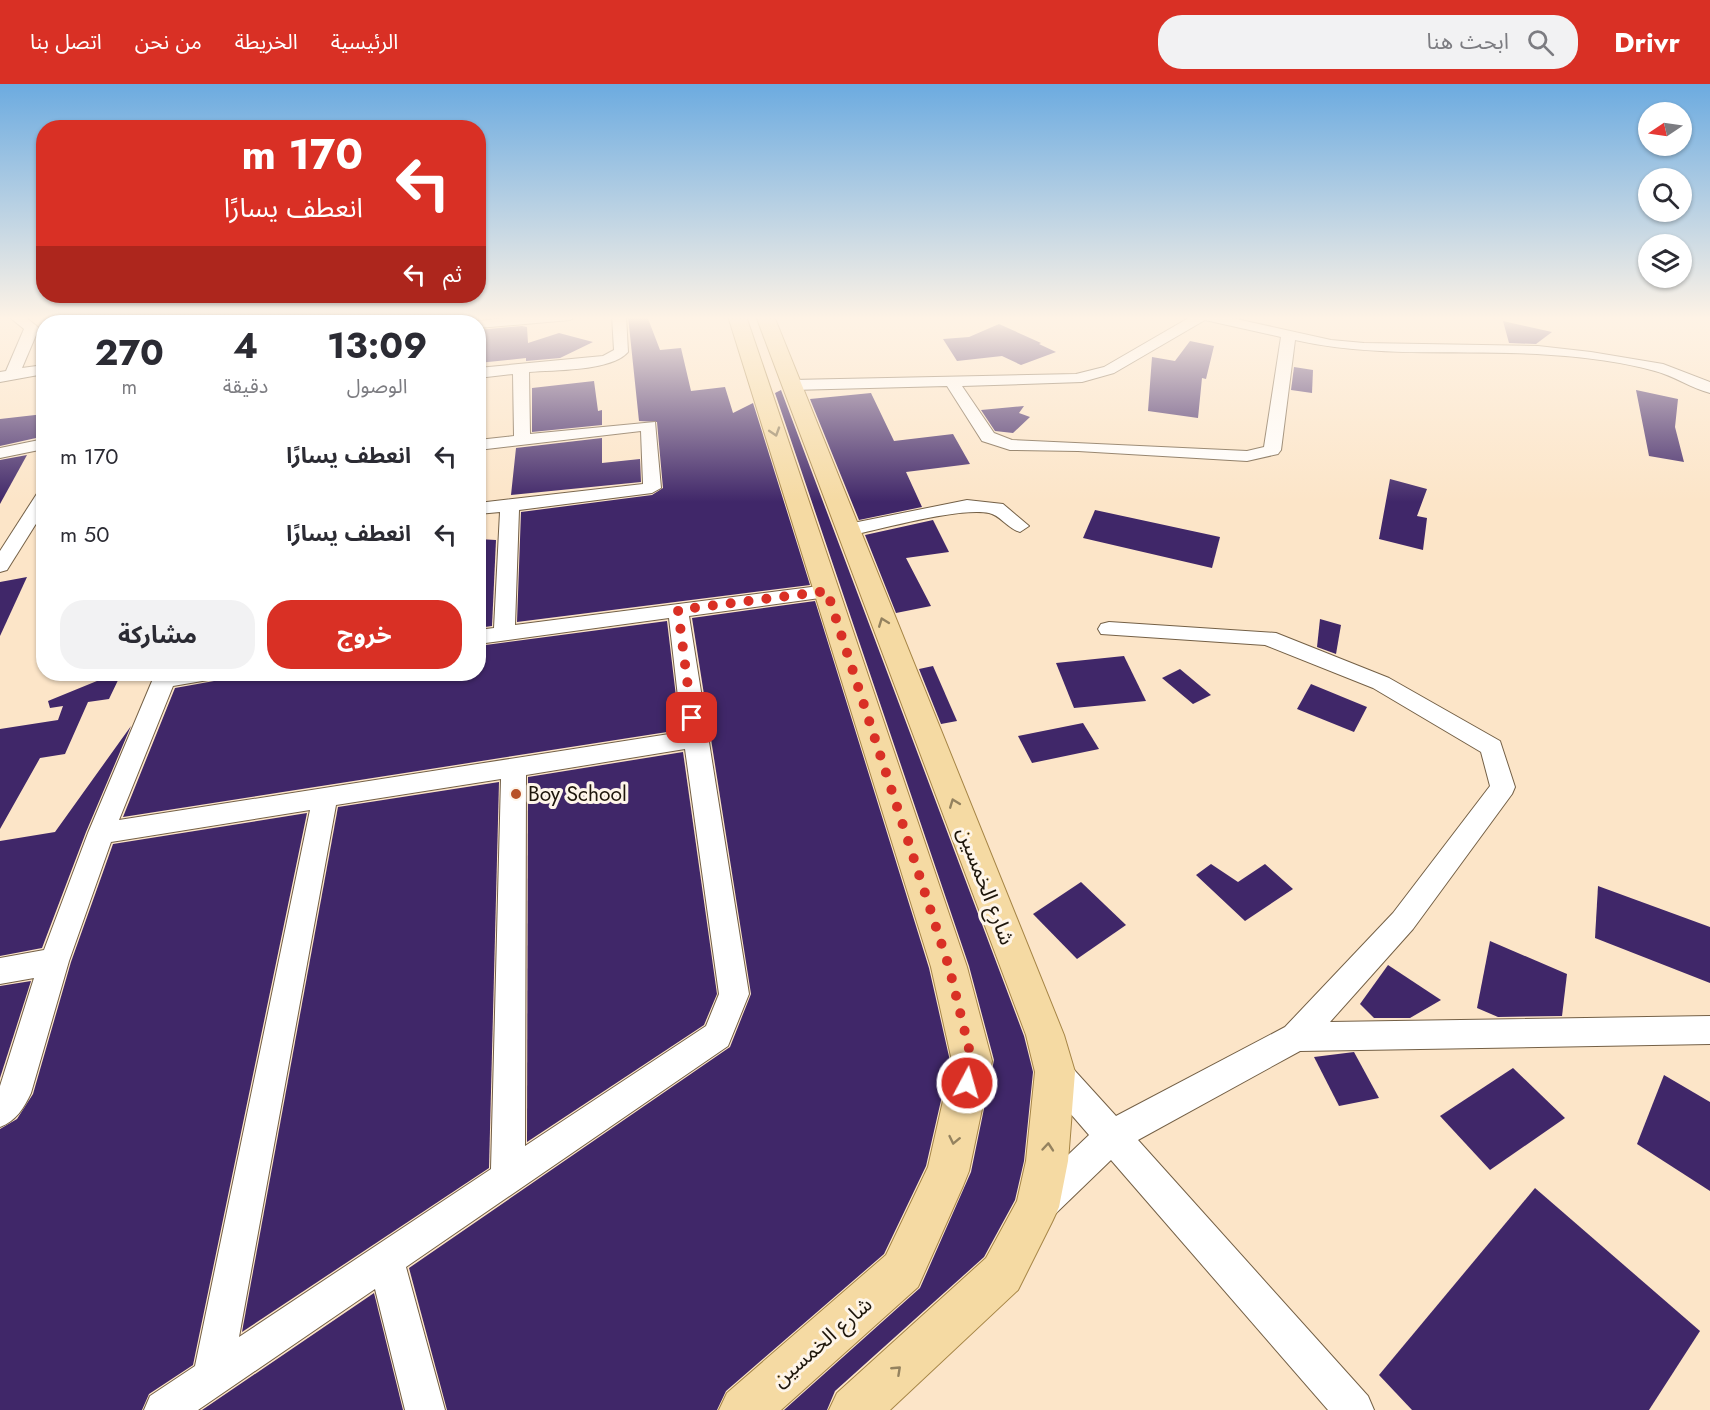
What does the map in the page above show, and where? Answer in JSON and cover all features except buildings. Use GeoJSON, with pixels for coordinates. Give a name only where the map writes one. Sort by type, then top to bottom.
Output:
{"type":"FeatureCollection","features":[{"type":"Feature","properties":{"kind":"main road","name":"شارع الخمسين"},"geometry":{"type":"LineString","coordinates":[[744,1410],[902,1271],[948,1171],[972,1061],[949,967],[757,378]]}},
{"type":"Feature","properties":{"kind":"main road","name":"شارع الخمسين"},"geometry":{"type":"LineString","coordinates":[[789,378],[1045,1035],[1055,1072],[1047,1161],[1037,1207],[1002,1274],[854,1410]]}},
{"type":"Feature","properties":{"kind":"street"},"geometry":{"type":"LineString","coordinates":[[521,378],[522,440]]}},
{"type":"Feature","properties":{"kind":"street"},"geometry":{"type":"LineString","coordinates":[[792,385],[1081,378]]}},
{"type":"Feature","properties":{"kind":"street"},"geometry":{"type":"LineString","coordinates":[[952,382],[988,437],[1010,446],[1078,446],[1247,456],[1272,450],[1283,378]]}},
{"type":"Feature","properties":{"kind":"street"},"geometry":{"type":"LineString","coordinates":[[1685,378],[1710,388]]}},
{"type":"Feature","properties":{"kind":"street"},"geometry":{"type":"LineString","coordinates":[[486,444],[649,425],[652,488],[486,508]]}},
{"type":"Feature","properties":{"kind":"street"},"geometry":{"type":"LineString","coordinates":[[0,453],[36,446]]}},
{"type":"Feature","properties":{"kind":"street"},"geometry":{"type":"LineString","coordinates":[[504,634],[510,506]]}},
{"type":"Feature","properties":{"kind":"street"},"geometry":{"type":"LineString","coordinates":[[848,530],[967,506],[996,508],[1020,526]]}},
{"type":"Feature","properties":{"kind":"street"},"geometry":{"type":"LineString","coordinates":[[0,566],[36,509]]}},
{"type":"Feature","properties":{"kind":"street"},"geometry":{"type":"LineString","coordinates":[[486,636],[827,591]]}},
{"type":"Feature","properties":{"kind":"street"},"geometry":{"type":"LineString","coordinates":[[164,1410],[717,1035],[734,994],[678,610]]}},
{"type":"Feature","properties":{"kind":"street"},"geometry":{"type":"LineString","coordinates":[[1037,1207],[1113,1136],[1232,1074],[1296,1037],[1402,921],[1503,787],[1492,747],[1382,683],[1268,638],[1109,629]]}},
{"type":"Feature","properties":{"kind":"street"},"geometry":{"type":"LineString","coordinates":[[0,1111],[15,1093],[54,961],[101,833],[163,681]]}},
{"type":"Feature","properties":{"kind":"street"},"geometry":{"type":"LineString","coordinates":[[101,833],[695,739]]}},
{"type":"Feature","properties":{"kind":"street"},"geometry":{"type":"LineString","coordinates":[[507,1178],[514,767]]}},
{"type":"Feature","properties":{"kind":"street"},"geometry":{"type":"LineString","coordinates":[[212,1378],[325,797]]}},
{"type":"Feature","properties":{"kind":"street"},"geometry":{"type":"LineString","coordinates":[[0,971],[54,961]]}},
{"type":"Feature","properties":{"kind":"street"},"geometry":{"type":"LineString","coordinates":[[1296,1037],[1710,1030]]}},
{"type":"Feature","properties":{"kind":"street"},"geometry":{"type":"LineString","coordinates":[[1055,1072],[1354,1410]]}},
{"type":"Feature","properties":{"kind":"street"},"geometry":{"type":"LineString","coordinates":[[386,1260],[425,1410]]}},
{"type":"Feature","properties":{"kind":"place","name":"Boy School"},"geometry":{"type":"Point","coordinates":[516,794]}},
{"type":"Feature","properties":{"kind":"route"},"geometry":{"type":"LineString","coordinates":[[692,718],[678,610],[827,591],[949,967],[972,1061],[967,1083]]}}]}
